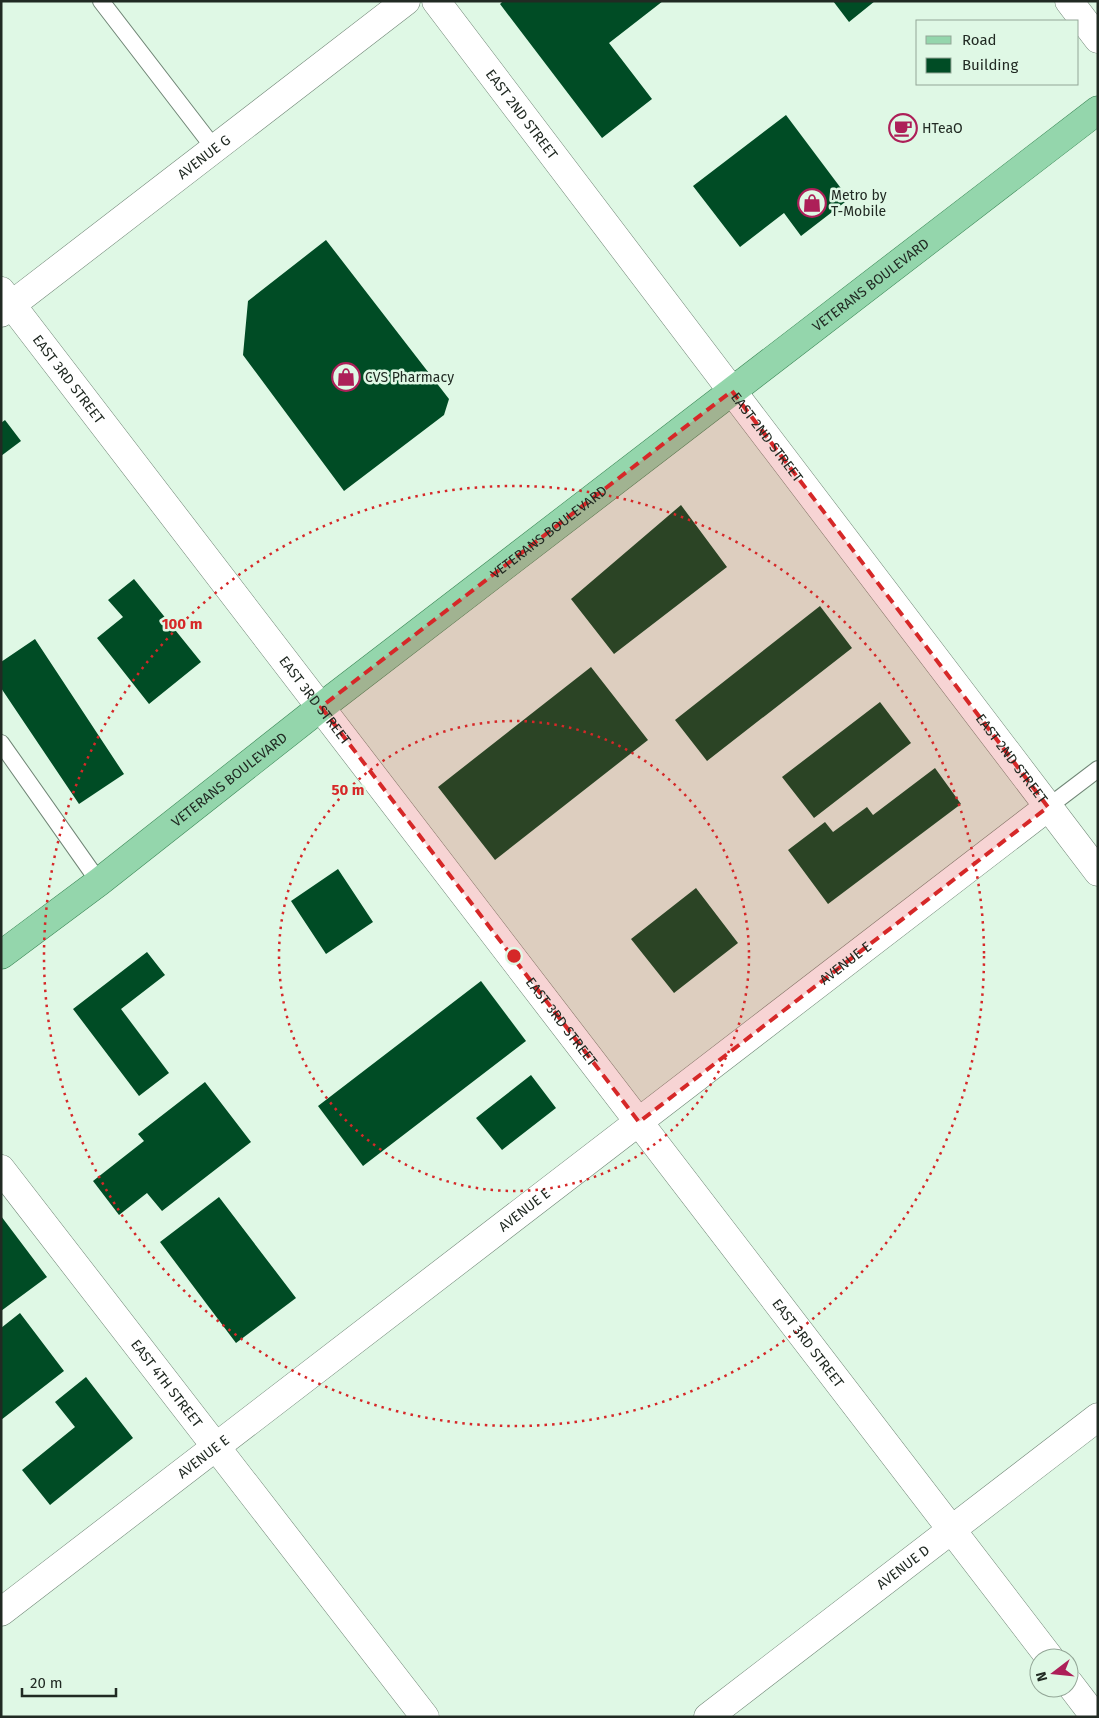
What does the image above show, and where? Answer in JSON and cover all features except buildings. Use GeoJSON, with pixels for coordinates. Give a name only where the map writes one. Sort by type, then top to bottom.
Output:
{"type":"FeatureCollection","features":[{"type":"Feature","properties":{"kind":"main road","name":"VETERANS BOULEVARD"},"geometry":{"type":"LineString","coordinates":[[1,955],[99,882],[321,707],[1098,110]]}},
{"type":"Feature","properties":{"kind":"street","name":"AVENUE G"},"geometry":{"type":"LineString","coordinates":[[5,302],[214,148],[406,1]]}},
{"type":"Feature","properties":{"kind":"street","name":"EAST 2ND STREET"},"geometry":{"type":"LineString","coordinates":[[436,1],[1098,872]]}},
{"type":"Feature","properties":{"kind":"street"},"geometry":{"type":"LineString","coordinates":[[1069,1],[1098,39]]}},
{"type":"Feature","properties":{"kind":"street","name":"EAST 3RD STREET"},"geometry":{"type":"LineString","coordinates":[[5,302],[321,707],[1042,1648]]}},
{"type":"Feature","properties":{"kind":"street","name":"AVENUE E"},"geometry":{"type":"LineString","coordinates":[[1,1612],[1048,807]]}},
{"type":"Feature","properties":{"kind":"street","name":"EAST 4TH STREET"},"geometry":{"type":"LineString","coordinates":[[1,1169],[424,1717]]}},
{"type":"Feature","properties":{"kind":"street","name":"AVENUE D"},"geometry":{"type":"LineString","coordinates":[[708,1717],[1098,1417]]}},
{"type":"Feature","properties":{"kind":"street"},"geometry":{"type":"LineString","coordinates":[[1079,1696],[1095,1717]]}},
{"type":"Feature","properties":{"kind":"lane"},"geometry":{"type":"LineString","coordinates":[[101,1],[214,148]]}},
{"type":"Feature","properties":{"kind":"lane"},"geometry":{"type":"LineString","coordinates":[[1,743],[99,882]]}},
{"type":"Feature","properties":{"kind":"lane"},"geometry":{"type":"LineString","coordinates":[[1048,807],[1098,769]]}},
{"type":"Feature","properties":{"kind":"highlighted area"},"geometry":{"type":"Polygon","coordinates":[[[732,391],[1048,807],[639,1122],[321,707],[732,391]]]}},
{"type":"Feature","properties":{"kind":"place","name":"HTeaO"},"geometry":{"type":"Point","coordinates":[903,128]}},
{"type":"Feature","properties":{"kind":"place","name":"Metro by T-Mobile"},"geometry":{"type":"Point","coordinates":[812,203]}},
{"type":"Feature","properties":{"kind":"place","name":"CVS Pharmacy"},"geometry":{"type":"Point","coordinates":[346,377]}}]}
